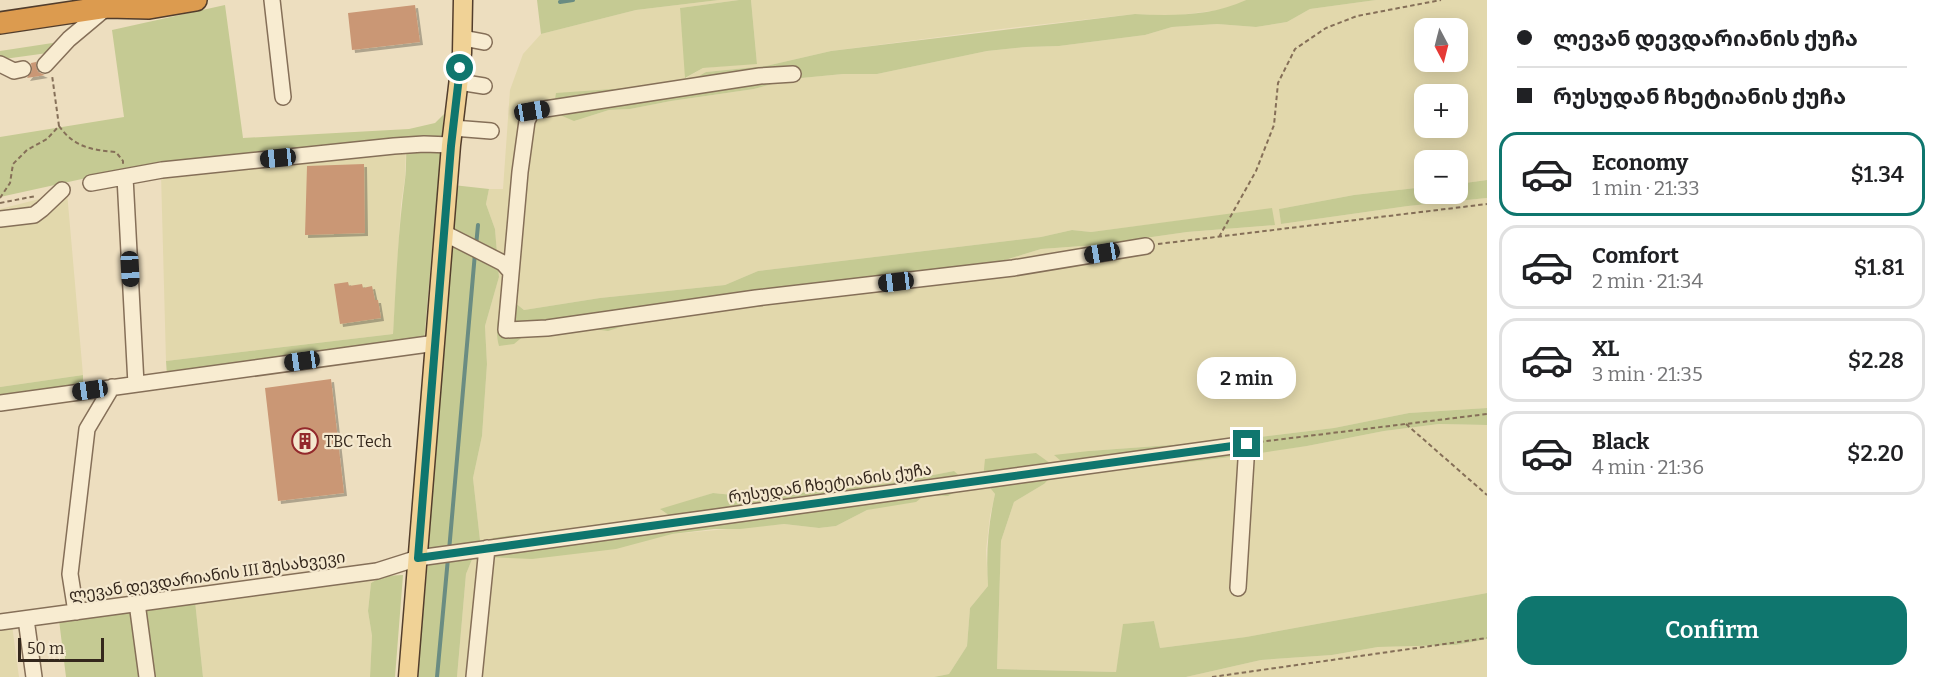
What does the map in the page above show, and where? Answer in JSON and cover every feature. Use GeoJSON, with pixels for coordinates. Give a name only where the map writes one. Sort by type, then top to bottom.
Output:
{"type":"FeatureCollection","features":[{"type":"Feature","properties":{"kind":"highway"},"geometry":{"type":"LineString","coordinates":[[0,23],[52,7],[112,2],[149,8],[196,0]]}},
{"type":"Feature","properties":{"kind":"main road"},"geometry":{"type":"LineString","coordinates":[[408,677],[452,137],[463,38],[464,4]]}},
{"type":"Feature","properties":{"kind":"street"},"geometry":{"type":"LineString","coordinates":[[272,0],[283,97]]}},
{"type":"Feature","properties":{"kind":"street"},"geometry":{"type":"LineString","coordinates":[[47,63],[69,39],[112,2]]}},
{"type":"Feature","properties":{"kind":"street"},"geometry":{"type":"LineString","coordinates":[[463,38],[484,42]]}},
{"type":"Feature","properties":{"kind":"street"},"geometry":{"type":"LineString","coordinates":[[0,64],[14,71],[23,69]]}},
{"type":"Feature","properties":{"kind":"street"},"geometry":{"type":"LineString","coordinates":[[793,74],[760,76],[532,111],[527,121],[520,172],[506,330],[547,328],[756,298],[1013,268],[1146,246]]}},
{"type":"Feature","properties":{"kind":"street"},"geometry":{"type":"LineString","coordinates":[[459,82],[484,86]]}},
{"type":"Feature","properties":{"kind":"street"},"geometry":{"type":"LineString","coordinates":[[91,183],[162,170],[424,144],[491,131]]}},
{"type":"Feature","properties":{"kind":"street"},"geometry":{"type":"LineString","coordinates":[[125,177],[136,384]]}},
{"type":"Feature","properties":{"kind":"street"},"geometry":{"type":"LineString","coordinates":[[0,219],[34,215],[62,190]]}},
{"type":"Feature","properties":{"kind":"street"},"geometry":{"type":"LineString","coordinates":[[444,233],[503,263],[511,272]]}},
{"type":"Feature","properties":{"kind":"street"},"geometry":{"type":"LineString","coordinates":[[0,403],[436,344]]}},
{"type":"Feature","properties":{"kind":"street"},"geometry":{"type":"LineString","coordinates":[[76,612],[70,574],[87,429],[112,387]]}},
{"type":"Feature","properties":{"kind":"street"},"geometry":{"type":"LineString","coordinates":[[1238,588],[1247,444]]}},
{"type":"Feature","properties":{"kind":"street","name":"რუსუდან ჩხეტიანის ქუჩა"},"geometry":{"type":"LineString","coordinates":[[418,558],[1247,444]]}},
{"type":"Feature","properties":{"kind":"street"},"geometry":{"type":"LineString","coordinates":[[474,677],[487,548]]}},
{"type":"Feature","properties":{"kind":"street","name":"ლევან დევდარიანის III შესახვევი"},"geometry":{"type":"LineString","coordinates":[[0,622],[376,571],[418,558]]}},
{"type":"Feature","properties":{"kind":"street"},"geometry":{"type":"LineString","coordinates":[[137,603],[147,677]]}},
{"type":"Feature","properties":{"kind":"street"},"geometry":{"type":"LineString","coordinates":[[26,619],[34,677]]}},
{"type":"Feature","properties":{"kind":"path"},"geometry":{"type":"LineString","coordinates":[[1219,237],[1256,171],[1274,124],[1278,83],[1295,49],[1326,28],[1357,16],[1441,0]]}},
{"type":"Feature","properties":{"kind":"path"},"geometry":{"type":"LineString","coordinates":[[47,63],[58,126],[68,138],[84,146],[116,152],[123,161],[125,177]]}},
{"type":"Feature","properties":{"kind":"path"},"geometry":{"type":"LineString","coordinates":[[0,198],[10,183],[13,164],[27,150],[47,138],[58,126]]}},
{"type":"Feature","properties":{"kind":"path"},"geometry":{"type":"LineString","coordinates":[[1146,246],[1487,204]]}},
{"type":"Feature","properties":{"kind":"path"},"geometry":{"type":"LineString","coordinates":[[1247,444],[1487,414]]}},
{"type":"Feature","properties":{"kind":"path"},"geometry":{"type":"LineString","coordinates":[[1406,424],[1487,495]]}},
{"type":"Feature","properties":{"kind":"path"},"geometry":{"type":"LineString","coordinates":[[1212,677],[1487,638]]}},
{"type":"Feature","properties":{"kind":"shaded area"},"geometry":{"type":"Polygon","coordinates":[[[719,0],[739,0],[680,8],[686,78],[703,68],[757,63],[751,0],[1246,0],[1228,9],[1171,16],[1135,14],[1001,29],[831,51],[766,66],[706,72],[684,84],[574,121],[609,110],[630,109],[754,89],[791,79],[843,74],[877,74],[987,51],[1059,46],[1145,35],[1172,27],[1217,24],[1256,27],[1287,22],[1310,9],[1376,0],[1487,0],[1487,180],[1468,183],[1468,150],[1414,150],[1414,188],[1354,195],[1279,209],[1281,224],[1408,206],[1468,204],[1468,200],[1487,198],[1487,408],[1409,413],[1334,428],[1226,441],[1089,451],[1093,469],[1131,469],[1307,446],[1384,431],[1439,424],[1487,425],[1487,593],[1246,637],[1160,648],[1154,621],[1124,624],[1116,672],[997,669],[1001,541],[1014,502],[1044,484],[983,479],[995,494],[986,550],[988,586],[970,608],[967,646],[949,674],[934,677],[457,677],[466,574],[480,540],[473,478],[482,436],[487,364],[485,326],[499,277],[495,229],[486,204],[489,189],[503,189],[510,90],[523,54],[541,34],[636,10],[719,0]],[[1271,209],[1091,232],[1072,230],[1041,237],[758,271],[725,285],[600,298],[524,310],[505,295],[526,334],[639,321],[992,264],[1041,249],[1096,245],[1187,232],[1274,225],[1271,209]],[[954,471],[897,482],[859,487],[838,486],[756,500],[713,493],[661,510],[674,518],[613,531],[493,538],[672,534],[784,524],[819,528],[836,526],[867,510],[884,506],[954,471]]]}},
{"type":"Feature","properties":{"kind":"shaded area"},"geometry":{"type":"Polygon","coordinates":[[[406,147],[393,334],[166,361],[161,174],[406,147]]]}},
{"type":"Feature","properties":{"kind":"shaded area"},"geometry":{"type":"Polygon","coordinates":[[[67,192],[83,375],[0,387],[0,209],[67,192]]]}},
{"type":"Feature","properties":{"kind":"shaded area"},"geometry":{"type":"Polygon","coordinates":[[[383,576],[371,583],[368,611],[372,636],[370,677],[203,677],[195,601],[383,576]]]}},
{"type":"Feature","properties":{"kind":"shaded area"},"geometry":{"type":"Polygon","coordinates":[[[12,625],[19,677],[0,677],[0,627],[12,625]]]}},
{"type":"Feature","properties":{"kind":"shaded area"},"geometry":{"type":"Polygon","coordinates":[[[1487,639],[1487,677],[1186,677],[1261,660],[1332,655],[1378,647],[1456,645],[1487,639]]]}},
{"type":"Feature","properties":{"kind":"green space"},"geometry":{"type":"Polygon","coordinates":[[[537,0],[719,0],[636,10],[541,34],[537,0]]]}},
{"type":"Feature","properties":{"kind":"green space"},"geometry":{"type":"Polygon","coordinates":[[[751,0],[757,64],[703,68],[685,78],[680,8],[751,0]]]}},
{"type":"Feature","properties":{"kind":"green space"},"geometry":{"type":"Polygon","coordinates":[[[1246,0],[1376,0],[1310,9],[1287,22],[1256,27],[1217,24],[1172,27],[1145,35],[1059,46],[987,51],[877,74],[843,74],[791,79],[754,89],[630,109],[609,110],[574,121],[553,112],[556,93],[684,84],[706,72],[766,66],[831,51],[1135,14],[1192,14],[1220,9],[1246,0]]]}},
{"type":"Feature","properties":{"kind":"green space"},"geometry":{"type":"Polygon","coordinates":[[[225,5],[243,138],[409,129],[435,123],[444,114],[424,342],[167,376],[166,361],[393,334],[408,139],[91,177],[0,197],[0,137],[124,117],[112,30],[225,5]]]}},
{"type":"Feature","properties":{"kind":"green space"},"geometry":{"type":"Polygon","coordinates":[[[59,42],[55,52],[4,59],[0,56],[0,51],[59,42]]]}},
{"type":"Feature","properties":{"kind":"green space"},"geometry":{"type":"Polygon","coordinates":[[[1487,180],[1487,198],[1468,200],[1468,183],[1487,180]]]}},
{"type":"Feature","properties":{"kind":"green space"},"geometry":{"type":"Polygon","coordinates":[[[453,185],[489,189],[486,204],[495,229],[499,277],[485,326],[487,364],[482,436],[473,478],[480,540],[466,574],[457,677],[417,677],[428,561],[453,185]]]}},
{"type":"Feature","properties":{"kind":"green space"},"geometry":{"type":"Polygon","coordinates":[[[1414,188],[1414,204],[1428,204],[1281,224],[1279,209],[1354,195],[1414,188]]]}},
{"type":"Feature","properties":{"kind":"green space"},"geometry":{"type":"Polygon","coordinates":[[[1272,208],[1275,225],[1187,232],[1096,245],[1041,249],[992,264],[639,321],[608,331],[581,327],[526,334],[514,344],[499,346],[498,320],[505,295],[524,310],[600,298],[725,285],[758,271],[1041,237],[1072,230],[1091,232],[1272,208]]]}},
{"type":"Feature","properties":{"kind":"green space"},"geometry":{"type":"Polygon","coordinates":[[[83,375],[83,384],[0,396],[0,387],[83,375]]]}},
{"type":"Feature","properties":{"kind":"green space"},"geometry":{"type":"Polygon","coordinates":[[[1487,408],[1487,425],[1439,424],[1384,431],[1247,455],[1131,469],[1074,472],[1054,455],[1226,441],[1334,428],[1409,413],[1487,408]]]}},
{"type":"Feature","properties":{"kind":"green space"},"geometry":{"type":"Polygon","coordinates":[[[1036,453],[1058,469],[1044,484],[1014,502],[1001,541],[997,669],[1116,672],[1123,624],[1154,621],[1160,648],[1246,637],[1487,593],[1487,639],[1456,645],[1378,647],[1332,655],[1261,660],[1186,677],[934,677],[949,674],[967,646],[970,608],[988,586],[988,540],[995,494],[983,479],[985,459],[1036,453]]]}},
{"type":"Feature","properties":{"kind":"green space"},"geometry":{"type":"Polygon","coordinates":[[[954,471],[968,484],[948,496],[925,495],[916,502],[867,510],[836,526],[819,528],[784,524],[740,529],[714,529],[672,534],[616,549],[532,559],[486,557],[493,538],[514,535],[549,537],[673,518],[660,509],[713,493],[756,500],[838,486],[859,487],[897,482],[954,471]]]}},
{"type":"Feature","properties":{"kind":"green space"},"geometry":{"type":"Polygon","coordinates":[[[403,575],[395,677],[370,677],[372,636],[368,611],[371,583],[383,576],[403,575]]]}},
{"type":"Feature","properties":{"kind":"green space"},"geometry":{"type":"Polygon","coordinates":[[[195,601],[203,677],[66,677],[59,620],[195,601]]]}},
{"type":"Feature","properties":{"kind":"building"},"geometry":{"type":"Polygon","coordinates":[[[415,5],[420,42],[352,50],[348,13],[415,5]]]}},
{"type":"Feature","properties":{"kind":"building"},"geometry":{"type":"Polygon","coordinates":[[[36,62],[38,72],[45,75],[27,78],[32,71],[31,63],[36,62]]]}},
{"type":"Feature","properties":{"kind":"building"},"geometry":{"type":"Polygon","coordinates":[[[364,164],[365,233],[305,235],[307,166],[364,164]]]}},
{"type":"Feature","properties":{"kind":"building"},"geometry":{"type":"Polygon","coordinates":[[[348,282],[349,286],[362,284],[363,288],[372,286],[375,300],[378,300],[381,318],[340,324],[334,284],[348,282]]]}},
{"type":"Feature","properties":{"kind":"building","name":"TBC Tech"},"geometry":{"type":"Polygon","coordinates":[[[331,379],[344,493],[278,501],[265,388],[331,379]]]}},
{"type":"Feature","properties":{"kind":"waterway"},"geometry":{"type":"LineString","coordinates":[[560,2],[573,0]]}},
{"type":"Feature","properties":{"kind":"waterway"},"geometry":{"type":"LineString","coordinates":[[476,246],[478,225]]}},
{"type":"Feature","properties":{"kind":"waterway"},"geometry":{"type":"LineString","coordinates":[[449,551],[475,253]]}},
{"type":"Feature","properties":{"kind":"waterway"},"geometry":{"type":"LineString","coordinates":[[437,677],[448,558]]}},
{"type":"Feature","properties":{"kind":"place","name":"TBC Tech"},"geometry":{"type":"Point","coordinates":[305,441]}},
{"type":"Feature","properties":{"kind":"route"},"geometry":{"type":"LineString","coordinates":[[460,68],[451,146],[418,558],[1247,444]]}}]}
